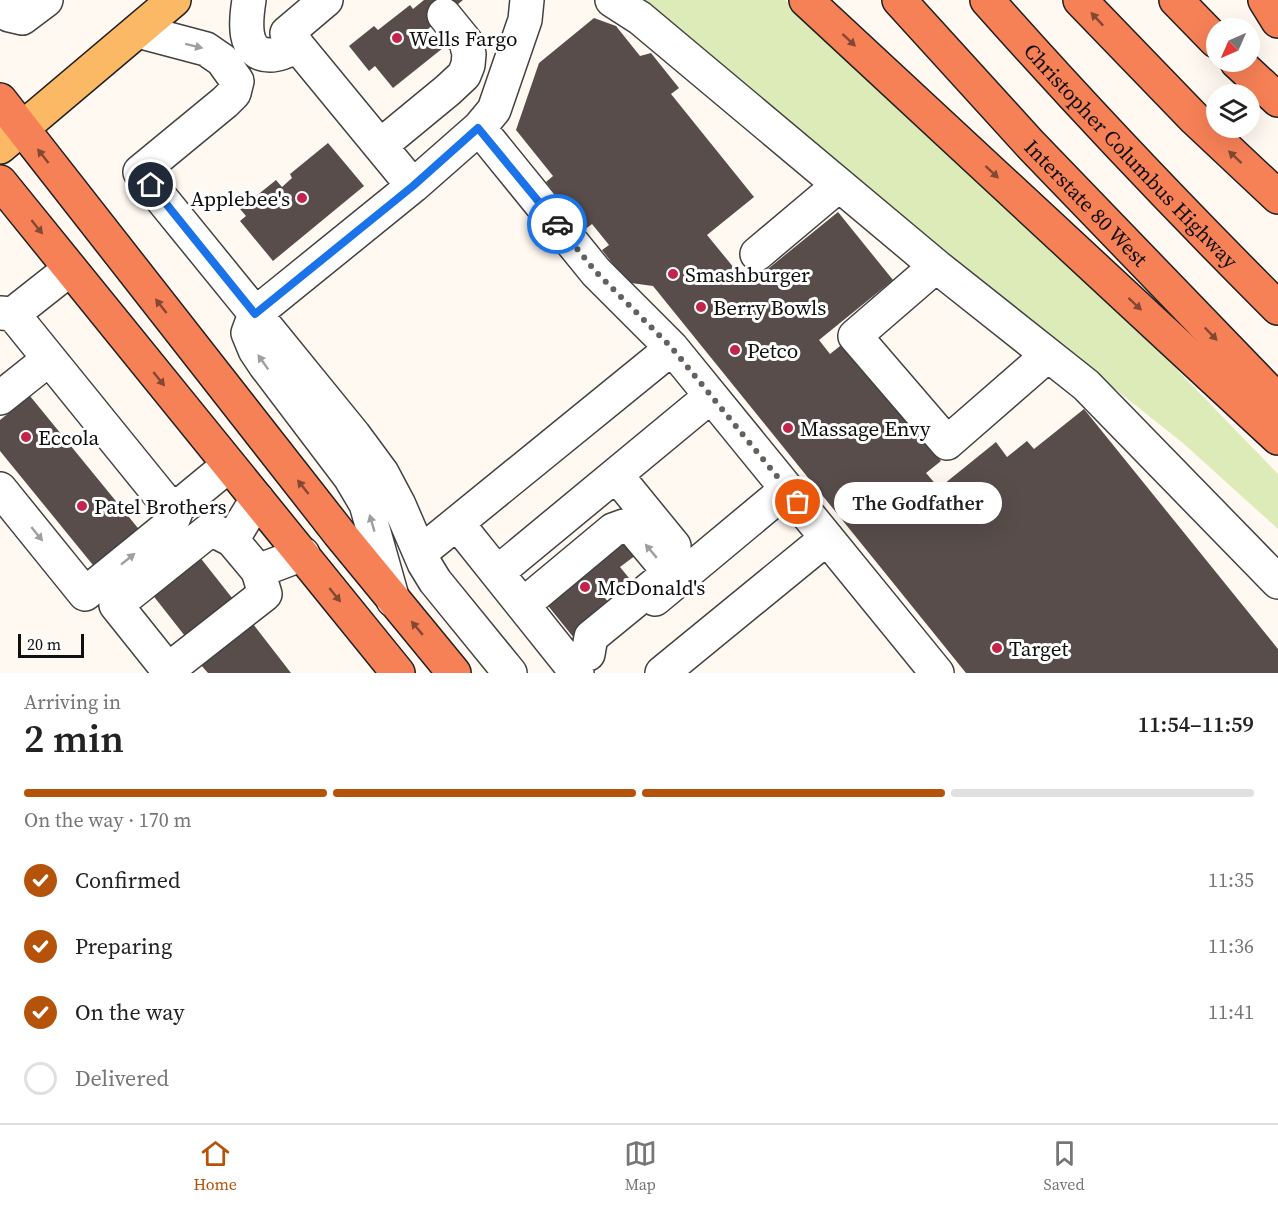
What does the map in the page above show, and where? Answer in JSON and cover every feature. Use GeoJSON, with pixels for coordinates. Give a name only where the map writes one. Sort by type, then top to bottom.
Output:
{"type":"FeatureCollection","features":[{"type":"Feature","properties":{"kind":"highway"},"geometry":{"type":"LineString","coordinates":[[806,0],[1278,438]]}},
{"type":"Feature","properties":{"kind":"highway","name":"Interstate 80 West"},"geometry":{"type":"LineString","coordinates":[[899,0],[1031,145],[1278,401]]}},
{"type":"Feature","properties":{"kind":"highway"},"geometry":{"type":"LineString","coordinates":[[916,0],[1035,126],[1278,370]]}},
{"type":"Feature","properties":{"kind":"highway","name":"Christopher Columbus Highway"},"geometry":{"type":"LineString","coordinates":[[987,0],[1067,90],[1180,210],[1278,308]]}},
{"type":"Feature","properties":{"kind":"highway"},"geometry":{"type":"LineString","coordinates":[[1080,0],[1195,119],[1278,197]]}},
{"type":"Feature","properties":{"kind":"highway"},"geometry":{"type":"LineString","coordinates":[[1176,0],[1206,30]]}},
{"type":"Feature","properties":{"kind":"highway"},"geometry":{"type":"LineString","coordinates":[[1264,0],[1278,21]]}},
{"type":"Feature","properties":{"kind":"highway"},"geometry":{"type":"LineString","coordinates":[[1249,72],[1278,100]]}},
{"type":"Feature","properties":{"kind":"highway"},"geometry":{"type":"LineString","coordinates":[[0,100],[11,138],[454,673]]}},
{"type":"Feature","properties":{"kind":"highway"},"geometry":{"type":"LineString","coordinates":[[0,182],[303,554],[384,666]]}},
{"type":"Feature","properties":{"kind":"main road"},"geometry":{"type":"LineString","coordinates":[[11,138],[174,0]]}},
{"type":"Feature","properties":{"kind":"lane"},"geometry":{"type":"LineString","coordinates":[[0,4],[9,15],[22,18],[46,0]]}},
{"type":"Feature","properties":{"kind":"lane"},"geometry":{"type":"LineString","coordinates":[[249,0],[246,34],[254,48],[268,55],[281,53],[298,46]]}},
{"type":"Feature","properties":{"kind":"lane"},"geometry":{"type":"LineString","coordinates":[[326,0],[287,33],[413,186]]}},
{"type":"Feature","properties":{"kind":"lane"},"geometry":{"type":"LineString","coordinates":[[393,600],[366,504],[350,477],[255,350],[248,333],[255,314],[413,186],[478,128],[494,110],[525,20],[527,0]]}},
{"type":"Feature","properties":{"kind":"lane"},"geometry":{"type":"LineString","coordinates":[[612,0],[640,18],[936,266],[1086,385],[1278,582]]}},
{"type":"Feature","properties":{"kind":"lane"},"geometry":{"type":"LineString","coordinates":[[380,146],[464,75],[469,54],[466,42],[444,15]]}},
{"type":"Feature","properties":{"kind":"lane"},"geometry":{"type":"LineString","coordinates":[[138,31],[206,49],[222,60],[237,81],[234,93],[225,102],[140,172],[354,435],[382,473],[435,581],[510,673]]}},
{"type":"Feature","properties":{"kind":"lane"},"geometry":{"type":"LineString","coordinates":[[478,128],[596,272],[672,348],[937,673]]}},
{"type":"Feature","properties":{"kind":"lane"},"geometry":{"type":"LineString","coordinates":[[757,254],[839,185]]}},
{"type":"Feature","properties":{"kind":"lane"},"geometry":{"type":"LineString","coordinates":[[936,266],[855,336],[947,443],[1048,355]]}},
{"type":"Feature","properties":{"kind":"lane"},"geometry":{"type":"LineString","coordinates":[[70,269],[8,322],[49,358],[163,499],[177,507]]}},
{"type":"Feature","properties":{"kind":"lane"},"geometry":{"type":"LineString","coordinates":[[420,554],[672,348]]}},
{"type":"Feature","properties":{"kind":"lane"},"geometry":{"type":"LineString","coordinates":[[0,398],[49,358]]}},
{"type":"Feature","properties":{"kind":"lane"},"geometry":{"type":"LineString","coordinates":[[497,573],[711,396]]}},
{"type":"Feature","properties":{"kind":"lane"},"geometry":{"type":"LineString","coordinates":[[0,489],[85,594],[171,524],[177,507],[229,465]]}},
{"type":"Feature","properties":{"kind":"lane"},"geometry":{"type":"LineString","coordinates":[[616,475],[692,568]]}},
{"type":"Feature","properties":{"kind":"lane"},"geometry":{"type":"LineString","coordinates":[[579,665],[787,489]]}},
{"type":"Feature","properties":{"kind":"lane"},"geometry":{"type":"LineString","coordinates":[[232,540],[257,499]]}},
{"type":"Feature","properties":{"kind":"lane"},"geometry":{"type":"LineString","coordinates":[[457,523],[523,605],[579,665]]}},
{"type":"Feature","properties":{"kind":"lane"},"geometry":{"type":"LineString","coordinates":[[523,605],[613,531],[624,526],[634,530],[665,567],[665,574],[662,579],[591,637],[579,665]]}},
{"type":"Feature","properties":{"kind":"lane"},"geometry":{"type":"LineString","coordinates":[[211,529],[232,540],[258,571],[265,594],[168,670],[116,605],[211,529]]}},
{"type":"Feature","properties":{"kind":"lane"},"geometry":{"type":"LineString","coordinates":[[662,673],[827,538]]}},
{"type":"Feature","properties":{"kind":"lane"},"geometry":{"type":"LineString","coordinates":[[258,571],[303,554]]}},
{"type":"Feature","properties":{"kind":"green space"},"geometry":{"type":"Polygon","coordinates":[[[628,0],[785,0],[1064,253],[1278,474],[1278,529],[1184,444],[628,0]]]}},
{"type":"Feature","properties":{"kind":"building","name":"Wells Fargo"},"geometry":{"type":"Polygon","coordinates":[[[424,0],[463,0],[428,29],[443,48],[393,88],[375,66],[369,71],[349,46],[374,26],[378,30],[410,5],[413,9],[424,0]]]}},
{"type":"Feature","properties":{"kind":"building"},"geometry":{"type":"Polygon","coordinates":[[[594,18],[616,26],[640,56],[651,53],[679,88],[671,94],[754,197],[707,235],[748,285],[838,212],[893,280],[819,340],[830,354],[845,342],[941,461],[926,473],[939,488],[996,442],[1007,457],[1027,441],[1034,449],[1084,409],[1278,649],[1278,673],[966,673],[653,286],[631,283],[629,285],[602,250],[609,245],[592,224],[584,230],[546,182],[553,176],[516,130],[539,63],[594,18]]]}},
{"type":"Feature","properties":{"kind":"building","name":"Applebee's"},"geometry":{"type":"Polygon","coordinates":[[[328,143],[364,186],[273,261],[240,221],[246,216],[240,209],[276,180],[282,187],[292,178],[290,174],[328,143]]]}},
{"type":"Feature","properties":{"kind":"building"},"geometry":{"type":"Polygon","coordinates":[[[30,396],[142,533],[97,570],[0,451],[0,420],[30,396]]]}},
{"type":"Feature","properties":{"kind":"building","name":"McDonald's"},"geometry":{"type":"Polygon","coordinates":[[[623,538],[636,555],[620,567],[629,578],[604,597],[613,607],[574,638],[541,597],[623,538]]]}},
{"type":"Feature","properties":{"kind":"building"},"geometry":{"type":"Polygon","coordinates":[[[195,551],[240,608],[192,645],[148,589],[195,551]]]}},
{"type":"Feature","properties":{"kind":"building"},"geometry":{"type":"Polygon","coordinates":[[[253,624],[291,673],[208,673],[201,665],[253,624]]]}},
{"type":"Feature","properties":{"kind":"way so far"},"geometry":{"type":"LineString","coordinates":[[557,224],[596,272],[672,348],[798,502]]}},
{"type":"Feature","properties":{"kind":"place","name":"Wells Fargo"},"geometry":{"type":"Point","coordinates":[397,38]}},
{"type":"Feature","properties":{"kind":"place","name":"Applebee's"},"geometry":{"type":"Point","coordinates":[302,198]}},
{"type":"Feature","properties":{"kind":"place","name":"Smashburger"},"geometry":{"type":"Point","coordinates":[673,274]}},
{"type":"Feature","properties":{"kind":"place","name":"Berry Bowls"},"geometry":{"type":"Point","coordinates":[701,307]}},
{"type":"Feature","properties":{"kind":"place","name":"Petco"},"geometry":{"type":"Point","coordinates":[735,350]}},
{"type":"Feature","properties":{"kind":"place","name":"Massage Envy"},"geometry":{"type":"Point","coordinates":[788,428]}},
{"type":"Feature","properties":{"kind":"place","name":"Eccola"},"geometry":{"type":"Point","coordinates":[26,437]}},
{"type":"Feature","properties":{"kind":"place","name":"The Godfather"},"geometry":{"type":"Point","coordinates":[798,502]}},
{"type":"Feature","properties":{"kind":"place","name":"Patel Brothers"},"geometry":{"type":"Point","coordinates":[82,506]}},
{"type":"Feature","properties":{"kind":"place","name":"McDonald's"},"geometry":{"type":"Point","coordinates":[585,587]}},
{"type":"Feature","properties":{"kind":"place","name":"Target"},"geometry":{"type":"Point","coordinates":[997,648]}},
{"type":"Feature","properties":{"kind":"route"},"geometry":{"type":"LineString","coordinates":[[151,185],[255,314],[413,186],[478,128],[557,224]]}}]}
